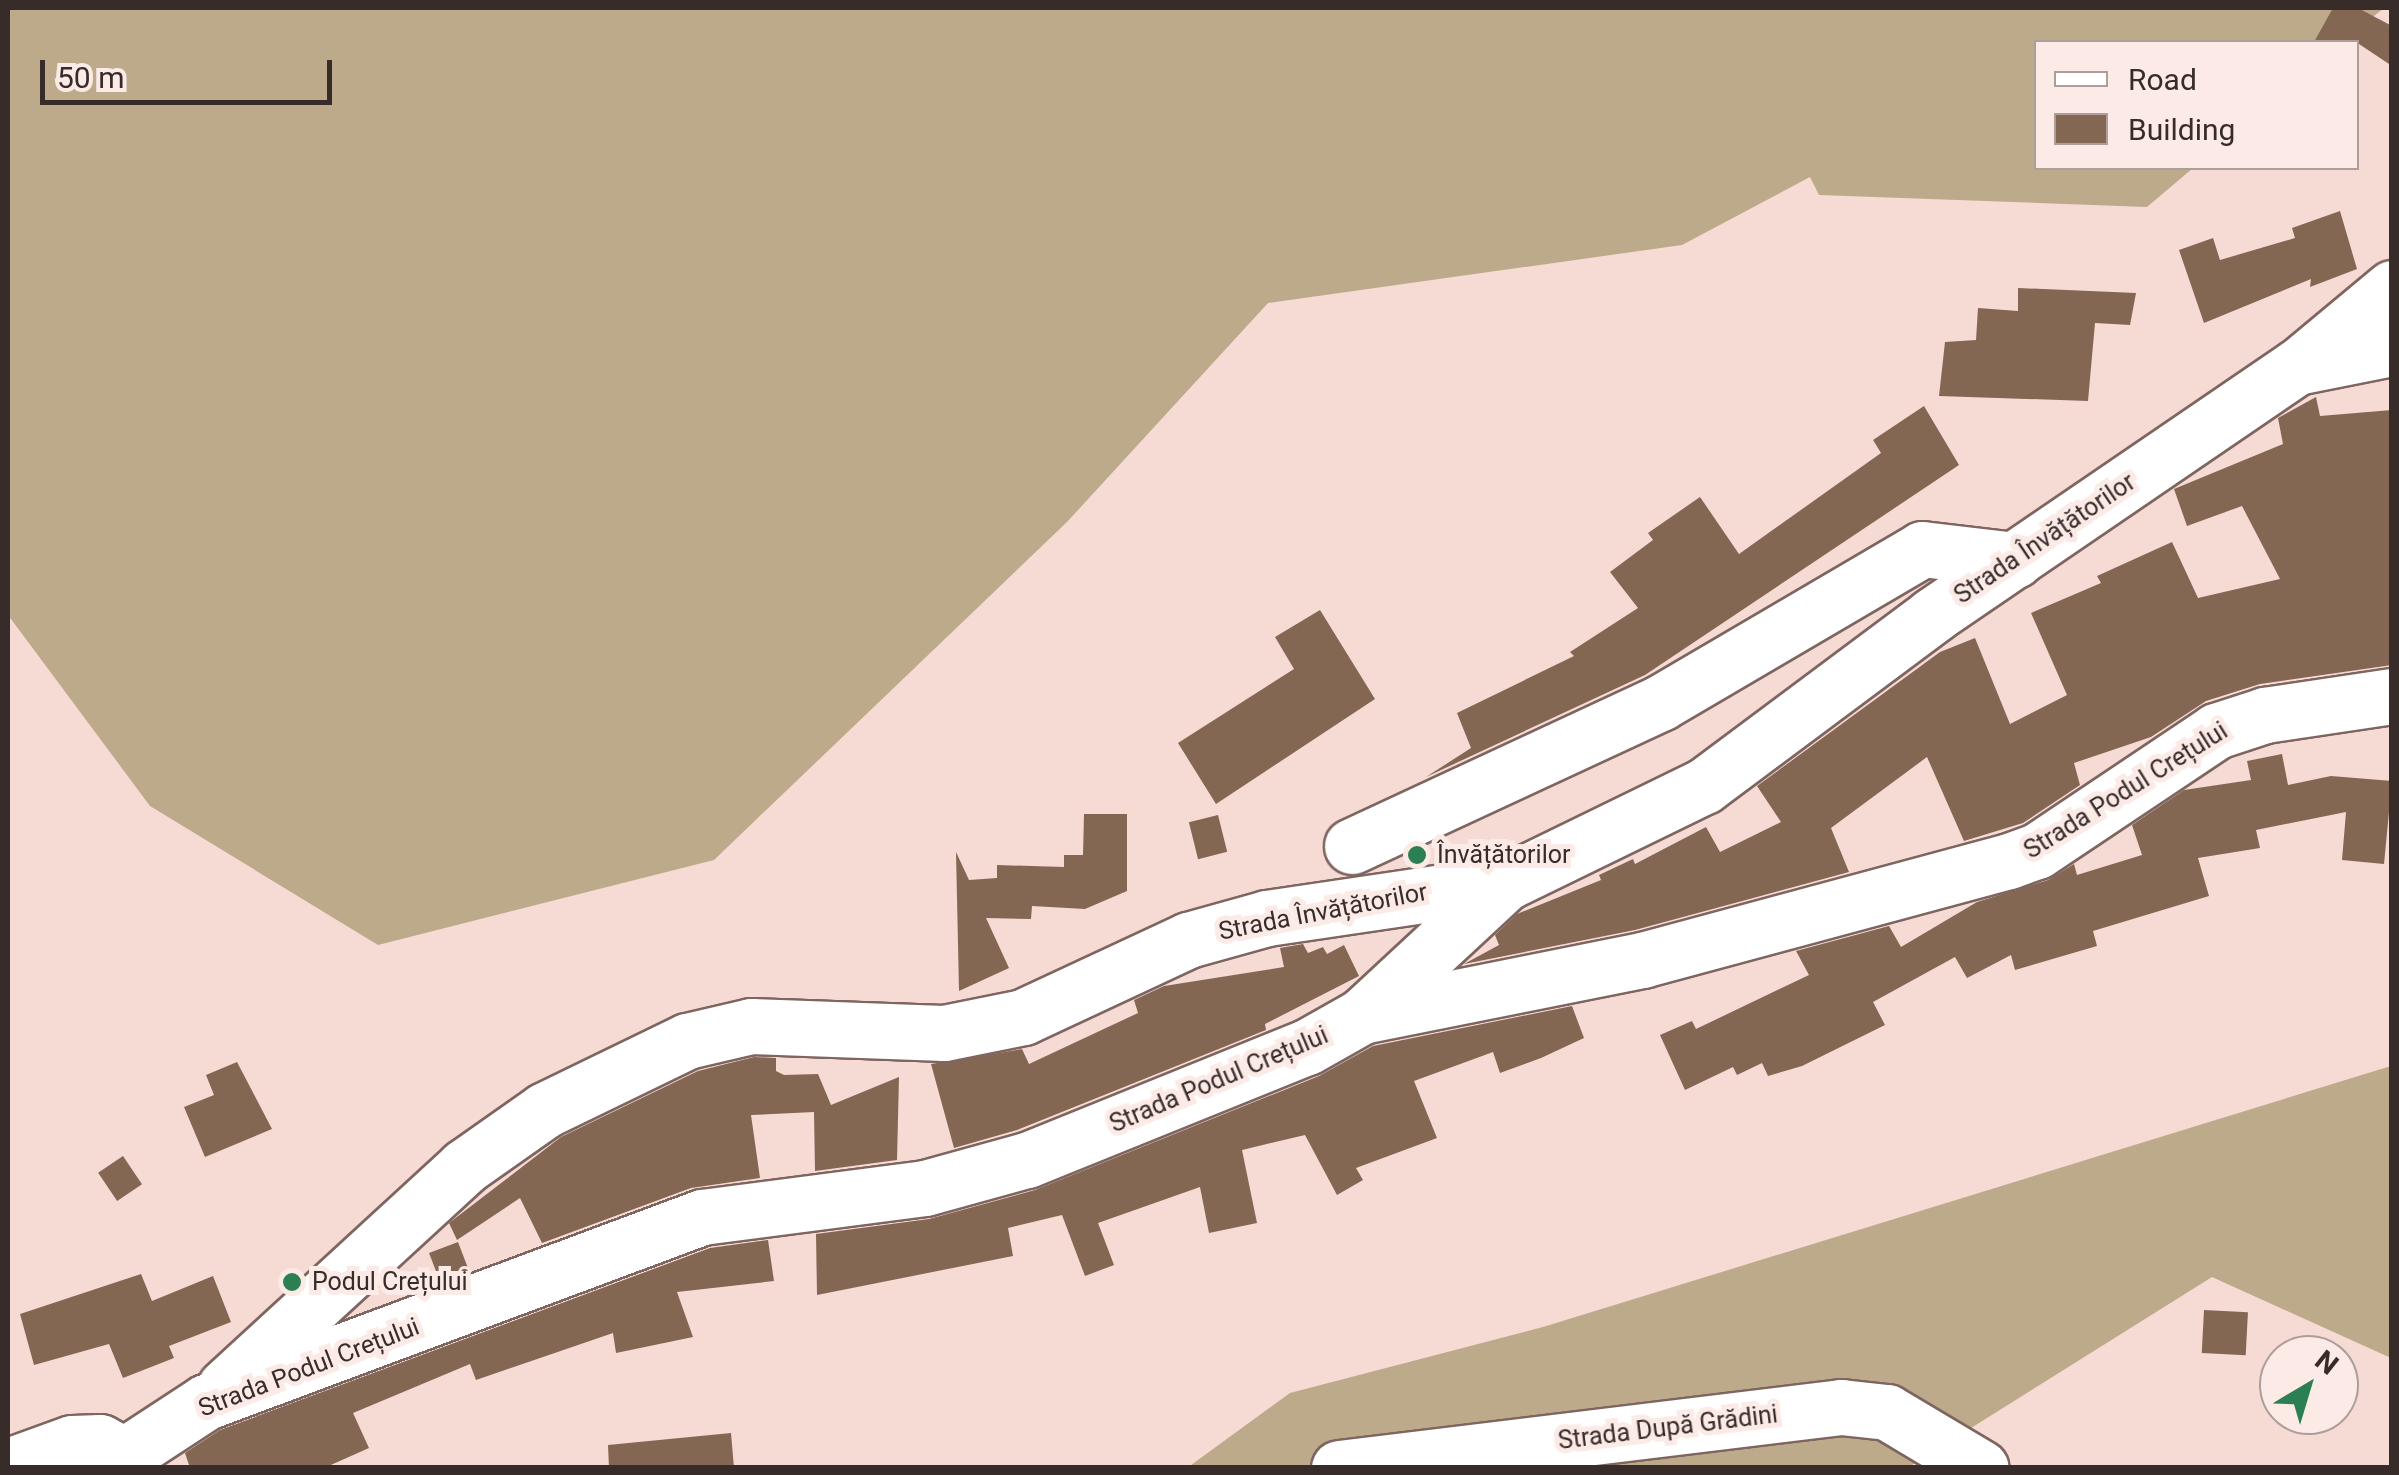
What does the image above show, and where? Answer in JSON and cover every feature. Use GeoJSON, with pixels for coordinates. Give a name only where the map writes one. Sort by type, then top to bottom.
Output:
{"type":"FeatureCollection","features":[{"type":"Feature","properties":{"kind":"street"},"geometry":{"type":"LineString","coordinates":[[2296,367],[2392,288]]}},
{"type":"Feature","properties":{"kind":"street","name":"Strada Învățătorilor"},"geometry":{"type":"LineString","coordinates":[[206,1402],[464,1168],[545,1110],[687,1041],[751,1026],[944,1033],[1023,1017],[1188,940],[1267,918],[1505,882],[1704,786],[2015,560],[2296,367],[2392,348]]}},
{"type":"Feature","properties":{"kind":"street"},"geometry":{"type":"LineString","coordinates":[[1352,846],[1660,703],[1922,549],[2015,560]]}},
{"type":"Feature","properties":{"kind":"street","name":"Strada Podul Crețului"},"geometry":{"type":"LineString","coordinates":[[115,1462],[206,1402],[702,1217],[925,1188],[1027,1160],[1307,1047],[1362,1016],[1642,960],[2009,861],[2037,851],[2216,731],[2265,715],[2392,696]]}},
{"type":"Feature","properties":{"kind":"street","name":"Strada Învățătorilor"},"geometry":{"type":"LineString","coordinates":[[1362,1016],[1505,882]]}},
{"type":"Feature","properties":{"kind":"street","name":"Strada După Grădini"},"geometry":{"type":"LineString","coordinates":[[1339,1468],[1854,1408],[1887,1412],[1982,1468]]}},
{"type":"Feature","properties":{"kind":"street"},"geometry":{"type":"LineString","coordinates":[[8,1466],[72,1443],[100,1442],[115,1462]]}},
{"type":"Feature","properties":{"kind":"shaded area"},"geometry":{"type":"Polygon","coordinates":[[[8,8],[2384,8],[2344,40],[2034,40],[2034,170],[2191,170],[2147,207],[1819,195],[1810,177],[1682,245],[1268,303],[1067,522],[714,860],[378,945],[150,806],[8,615],[8,8]]]}},
{"type":"Feature","properties":{"kind":"shaded area"},"geometry":{"type":"Polygon","coordinates":[[[2391,1066],[2391,1358],[2359,1344],[2359,1335],[2340,1335],[2212,1277],[1909,1467],[1187,1468],[1290,1393],[1543,1327],[2391,1066]]]}},
{"type":"Feature","properties":{"kind":"building"},"geometry":{"type":"Polygon","coordinates":[[[2333,8],[2358,8],[2392,26],[2392,66],[2359,44],[2359,40],[2315,40],[2333,8]]]}},
{"type":"Feature","properties":{"kind":"building"},"geometry":{"type":"Polygon","coordinates":[[[2340,211],[2357,269],[2310,287],[2311,279],[2204,323],[2179,250],[2213,238],[2220,260],[2295,238],[2292,228],[2340,211]]]}},
{"type":"Feature","properties":{"kind":"building"},"geometry":{"type":"Polygon","coordinates":[[[2018,288],[2136,293],[2130,325],[2095,323],[2088,401],[1939,396],[1945,342],[1976,340],[1978,308],[2018,311],[2018,288]]]}},
{"type":"Feature","properties":{"kind":"building"},"geometry":{"type":"Polygon","coordinates":[[[2316,397],[2320,416],[2392,410],[2392,665],[2260,684],[2206,701],[2151,737],[2074,763],[2080,785],[2023,823],[1964,841],[1927,757],[1831,828],[1849,872],[1635,930],[1464,964],[1499,945],[1495,935],[1517,914],[1601,880],[1599,875],[1633,859],[1635,864],[1706,827],[1720,852],[1781,822],[1757,786],[1940,652],[1975,638],[2010,724],[2067,695],[2031,613],[2101,583],[2097,576],[2172,542],[2198,598],[2280,579],[2242,506],[2187,526],[2174,489],[2283,444],[2278,418],[2316,397]]]}},
{"type":"Feature","properties":{"kind":"building"},"geometry":{"type":"Polygon","coordinates":[[[1924,406],[1959,465],[1645,675],[1426,777],[1471,748],[1457,713],[1574,656],[1570,652],[1638,608],[1610,572],[1653,540],[1648,533],[1700,497],[1739,554],[1881,453],[1873,440],[1924,406]]]}},
{"type":"Feature","properties":{"kind":"building"},"geometry":{"type":"Polygon","coordinates":[[[1320,610],[1375,699],[1216,804],[1178,743],[1294,669],[1275,637],[1320,610]]]}},
{"type":"Feature","properties":{"kind":"building"},"geometry":{"type":"Polygon","coordinates":[[[2282,754],[2288,785],[2331,776],[2392,781],[2384,864],[2342,860],[2346,812],[2256,830],[2260,848],[2198,858],[2209,896],[2093,931],[2097,946],[2015,970],[2011,955],[1967,978],[1955,957],[1873,1002],[1885,1025],[1802,1066],[1768,1076],[1762,1063],[1737,1075],[1733,1067],[1685,1090],[1660,1035],[1692,1021],[1696,1029],[1809,975],[1796,951],[1889,926],[1901,947],[1977,902],[2048,880],[2074,864],[2077,875],[2142,855],[2132,825],[2184,790],[2251,780],[2247,761],[2282,754]]]}},
{"type":"Feature","properties":{"kind":"building"},"geometry":{"type":"Polygon","coordinates":[[[1084,814],[1127,814],[1127,891],[1085,909],[1032,906],[1031,919],[986,918],[1009,968],[959,991],[956,852],[969,880],[997,878],[997,865],[1064,867],[1064,855],[1083,855],[1084,814]]]}},
{"type":"Feature","properties":{"kind":"building"},"geometry":{"type":"Polygon","coordinates":[[[1218,815],[1227,852],[1198,859],[1189,822],[1218,815]]]}},
{"type":"Feature","properties":{"kind":"building"},"geometry":{"type":"Polygon","coordinates":[[[1303,944],[1308,953],[1323,947],[1327,954],[1344,945],[1359,976],[1265,1024],[1266,1030],[1017,1130],[954,1148],[931,1064],[1022,1049],[1029,1064],[1138,1013],[1134,1000],[1164,986],[1284,967],[1280,948],[1303,944]]]}},
{"type":"Feature","properties":{"kind":"building"},"geometry":{"type":"Polygon","coordinates":[[[1572,1006],[1584,1038],[1500,1073],[1493,1052],[1414,1081],[1437,1138],[1356,1168],[1363,1180],[1337,1195],[1305,1135],[1242,1150],[1257,1223],[1209,1233],[1200,1187],[1098,1223],[1114,1265],[1085,1276],[1062,1215],[1008,1228],[1013,1256],[817,1295],[816,1234],[929,1219],[1035,1190],[1319,1076],[1373,1046],[1572,1006]]]}},
{"type":"Feature","properties":{"kind":"building"},"geometry":{"type":"Polygon","coordinates":[[[754,1057],[776,1058],[776,1071],[784,1075],[818,1074],[831,1105],[899,1077],[897,1160],[815,1171],[814,1112],[751,1115],[760,1178],[691,1188],[542,1243],[520,1198],[457,1240],[449,1223],[561,1137],[698,1071],[754,1057]]]}},
{"type":"Feature","properties":{"kind":"building"},"geometry":{"type":"Polygon","coordinates":[[[237,1062],[272,1129],[205,1157],[184,1107],[214,1095],[206,1075],[237,1062]]]}},
{"type":"Feature","properties":{"kind":"building"},"geometry":{"type":"Polygon","coordinates":[[[123,1156],[142,1184],[117,1201],[98,1173],[123,1156]]]}},
{"type":"Feature","properties":{"kind":"building"},"geometry":{"type":"Polygon","coordinates":[[[768,1240],[774,1281],[677,1292],[693,1337],[616,1353],[613,1333],[476,1380],[470,1364],[353,1413],[369,1448],[324,1468],[190,1468],[185,1453],[220,1430],[710,1248],[768,1240]]]}},
{"type":"Feature","properties":{"kind":"building"},"geometry":{"type":"Polygon","coordinates":[[[458,1242],[469,1271],[440,1282],[429,1253],[458,1242]]]}},
{"type":"Feature","properties":{"kind":"building"},"geometry":{"type":"Polygon","coordinates":[[[141,1274],[152,1301],[213,1276],[231,1322],[169,1346],[174,1358],[123,1378],[109,1344],[34,1365],[20,1314],[141,1274]]]}},
{"type":"Feature","properties":{"kind":"building"},"geometry":{"type":"Polygon","coordinates":[[[2204,1310],[2248,1312],[2246,1355],[2202,1353],[2204,1310]]]}},
{"type":"Feature","properties":{"kind":"building"},"geometry":{"type":"Polygon","coordinates":[[[731,1433],[734,1468],[609,1468],[608,1445],[731,1433]]]}},
{"type":"Feature","properties":{"kind":"place","name":"Învățătorilor"},"geometry":{"type":"Point","coordinates":[1417,855]}},
{"type":"Feature","properties":{"kind":"place","name":"Podul Crețului"},"geometry":{"type":"Point","coordinates":[292,1282]}}]}
